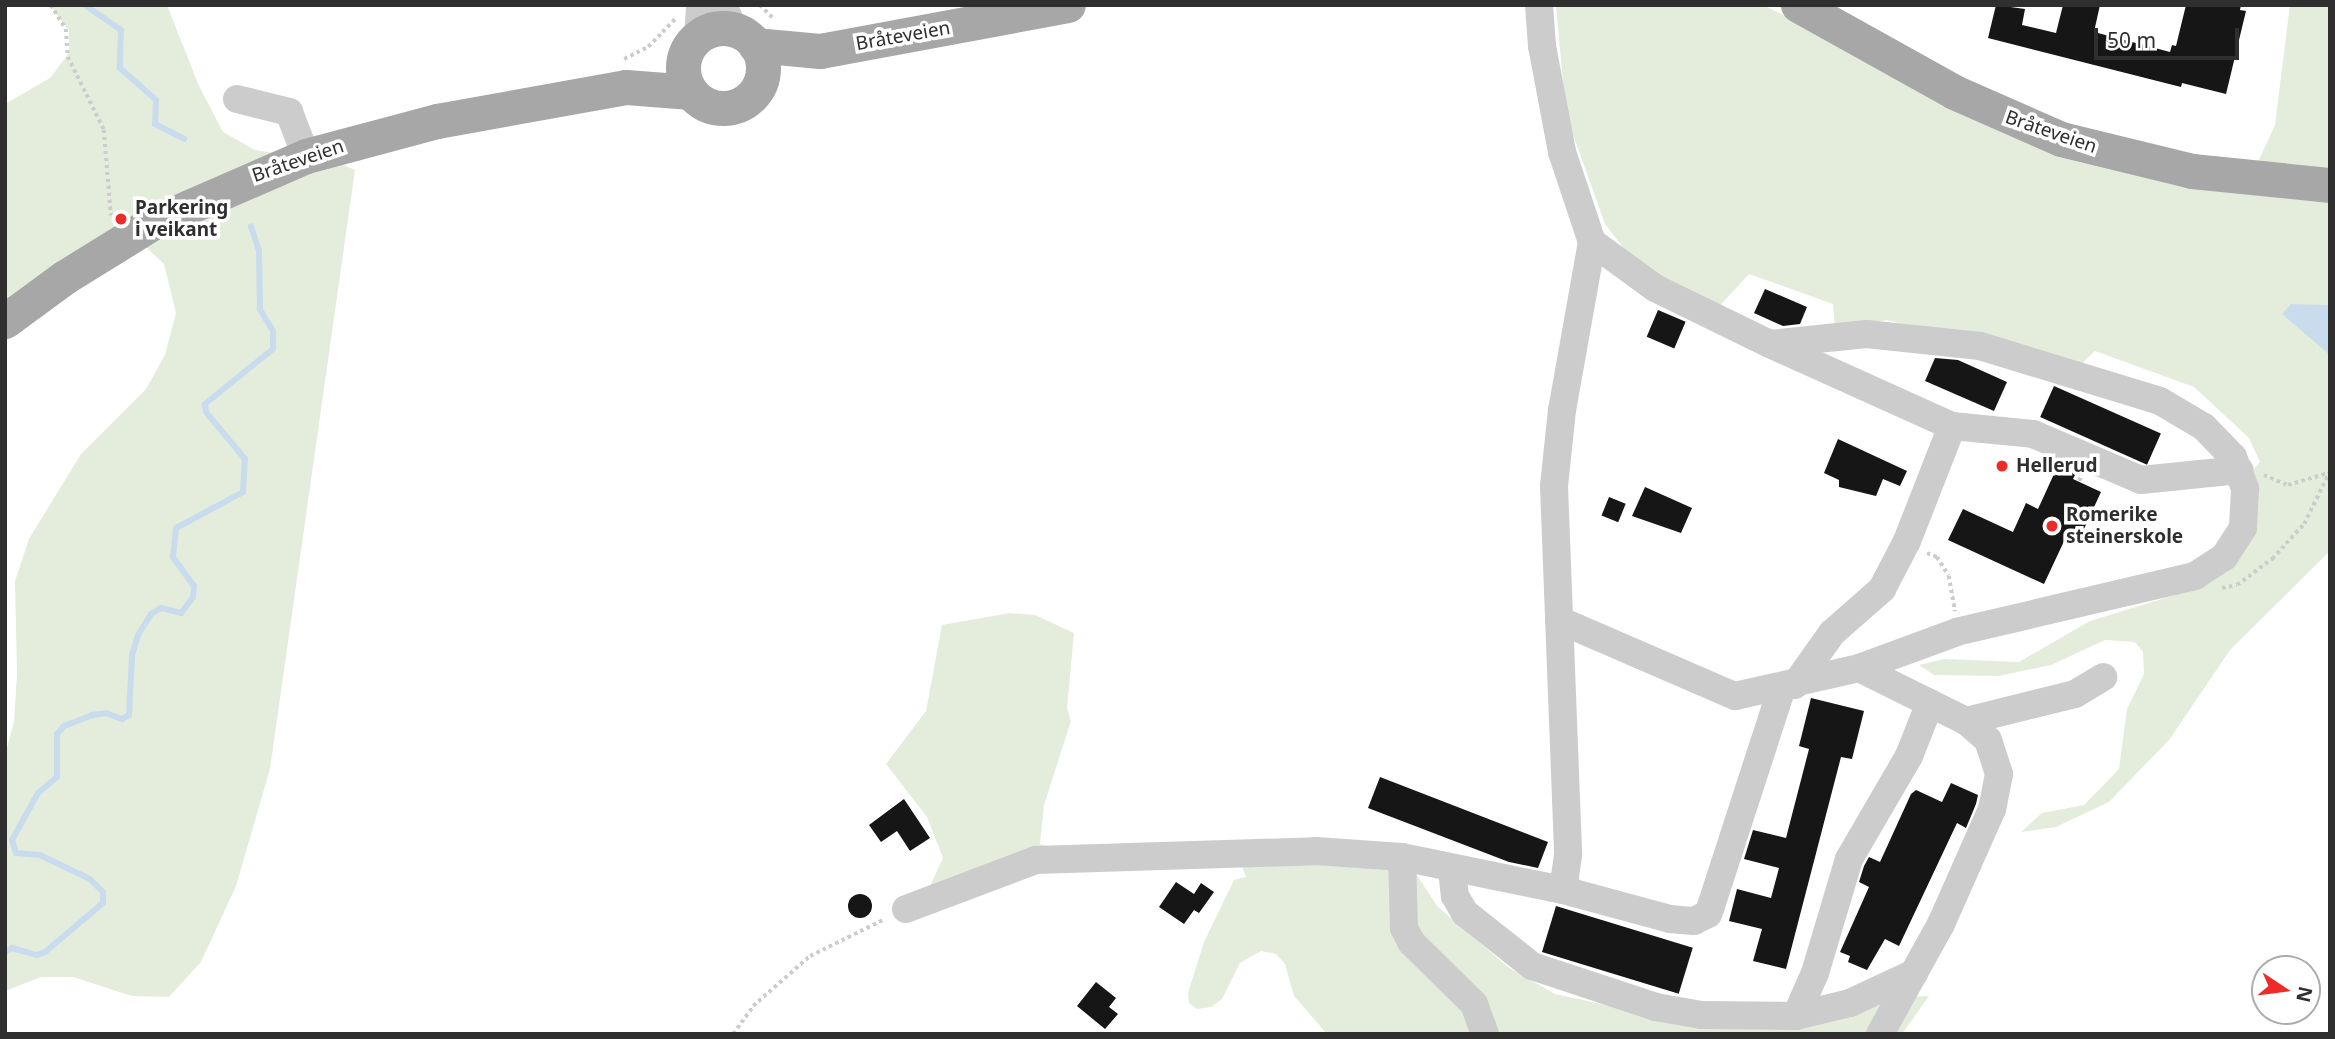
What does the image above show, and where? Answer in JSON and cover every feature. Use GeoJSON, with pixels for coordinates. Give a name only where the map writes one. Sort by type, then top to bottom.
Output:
{"type":"FeatureCollection","features":[{"type":"Feature","properties":{"kind":"main road","name":"Bråteveien"},"geometry":{"type":"LineString","coordinates":[[760,81],[820,51],[1068,5]]}},
{"type":"Feature","properties":{"kind":"main road","name":"Bråteveien"},"geometry":{"type":"LineString","coordinates":[[1798,5],[1954,92],[2061,139],[2192,171],[2330,184]]}},
{"type":"Feature","properties":{"kind":"main road","name":"Bråteveien"},"geometry":{"type":"LineString","coordinates":[[738,27],[820,51]]}},
{"type":"Feature","properties":{"kind":"main road"},"geometry":{"type":"LineString","coordinates":[[738,27],[762,63],[760,81],[746,100],[735,106],[711,106],[691,92],[683,74],[694,32],[738,27]]}},
{"type":"Feature","properties":{"kind":"main road","name":"Bråteveien"},"geometry":{"type":"LineString","coordinates":[[626,87],[694,32]]}},
{"type":"Feature","properties":{"kind":"main road","name":"Bråteveien"},"geometry":{"type":"LineString","coordinates":[[5,321],[124,239],[223,189],[306,156],[436,121],[626,87],[691,92]]}},
{"type":"Feature","properties":{"kind":"lane"},"geometry":{"type":"LineString","coordinates":[[1539,5],[1544,58],[1562,152],[1592,242],[1562,410],[1554,486],[1553,559],[1559,620],[1568,855],[1563,890]]}},
{"type":"Feature","properties":{"kind":"lane"},"geometry":{"type":"LineString","coordinates":[[237,99],[289,112],[306,156]]}},
{"type":"Feature","properties":{"kind":"lane"},"geometry":{"type":"LineString","coordinates":[[1592,242],[1655,288],[1770,344],[1952,426],[2033,434],[2141,480],[2236,463]]}},
{"type":"Feature","properties":{"kind":"lane"},"geometry":{"type":"LineString","coordinates":[[1559,620],[1718,692],[1735,696],[1859,668],[1957,632],[2195,576],[2224,557],[2243,528],[2245,489],[2236,463],[2204,427],[2160,401],[1980,346],[1867,334],[1770,344]]}},
{"type":"Feature","properties":{"kind":"lane"},"geometry":{"type":"LineString","coordinates":[[906,909],[1015,864],[1061,857],[1316,851],[1402,857],[1563,890],[1670,919],[1694,920],[1708,914],[1788,686],[1832,632],[1882,589],[1907,541],[1952,426]]}},
{"type":"Feature","properties":{"kind":"lane"},"geometry":{"type":"LineString","coordinates":[[1859,668],[1966,721],[1988,740],[1996,756],[1997,793],[1941,924],[1880,1034]]}},
{"type":"Feature","properties":{"kind":"lane"},"geometry":{"type":"LineString","coordinates":[[1966,721],[2075,694],[2103,677]]}},
{"type":"Feature","properties":{"kind":"lane"},"geometry":{"type":"LineString","coordinates":[[1796,1016],[1815,973],[1849,859],[1909,756],[1930,703]]}},
{"type":"Feature","properties":{"kind":"lane"},"geometry":{"type":"LineString","coordinates":[[1402,857],[1404,928],[1411,942],[1474,1004],[1485,1034]]}},
{"type":"Feature","properties":{"kind":"lane"},"geometry":{"type":"LineString","coordinates":[[1452,869],[1455,896],[1465,913],[1532,966],[1656,1007],[1700,1015],[1796,1016],[1850,1003],[1914,973]]}},
{"type":"Feature","properties":{"kind":"path"},"geometry":{"type":"LineString","coordinates":[[51,5],[66,29],[68,57],[104,130],[109,210],[124,239]]}},
{"type":"Feature","properties":{"kind":"path"},"geometry":{"type":"LineString","coordinates":[[2079,481],[2096,443]]}},
{"type":"Feature","properties":{"kind":"path"},"geometry":{"type":"LineString","coordinates":[[2236,463],[2288,485],[2329,472]]}},
{"type":"Feature","properties":{"kind":"path"},"geometry":{"type":"LineString","coordinates":[[2217,589],[2237,584],[2272,559],[2304,524],[2329,472]]}},
{"type":"Feature","properties":{"kind":"path"},"geometry":{"type":"LineString","coordinates":[[1919,556],[1935,555],[1943,564],[1953,595],[1957,632]]}},
{"type":"Feature","properties":{"kind":"path"},"geometry":{"type":"LineString","coordinates":[[733,1034],[753,1006],[810,956],[906,909]]}},
{"type":"Feature","properties":{"kind":"green space"},"geometry":{"type":"Polygon","coordinates":[[[50,5],[167,5],[199,86],[223,132],[255,150],[339,163],[355,170],[270,769],[236,886],[201,962],[169,997],[132,996],[73,977],[41,977],[5,991],[5,755],[14,722],[17,675],[15,581],[29,539],[81,454],[146,389],[165,355],[176,313],[164,264],[143,244],[5,311],[5,104],[50,78],[69,53],[69,31],[50,5]]]}},
{"type":"Feature","properties":{"kind":"green space"},"geometry":{"type":"Polygon","coordinates":[[[1556,5],[1763,5],[1783,15],[1792,13],[2005,121],[2254,171],[2275,125],[2290,5],[2330,5],[2330,551],[2230,650],[2169,740],[2109,802],[2056,827],[2021,832],[2042,813],[2084,805],[2119,769],[2127,709],[2144,674],[2143,652],[2135,642],[2105,640],[2051,665],[1999,676],[1934,675],[1919,665],[1944,659],[2019,662],[2090,621],[2191,590],[2257,499],[2253,470],[2260,462],[2249,438],[2194,387],[2095,351],[2078,367],[1887,320],[1835,328],[1833,304],[1749,274],[1714,312],[1640,269],[1605,224],[1566,115],[1556,5]]]}},
{"type":"Feature","properties":{"kind":"green space"},"geometry":{"type":"Polygon","coordinates":[[[1010,613],[1035,615],[1074,633],[1067,708],[1071,721],[1044,805],[1040,844],[1046,846],[1030,859],[962,890],[953,876],[930,886],[943,858],[927,817],[886,764],[926,711],[942,625],[1010,613]]]}},
{"type":"Feature","properties":{"kind":"green space"},"geometry":{"type":"Polygon","coordinates":[[[1237,853],[1411,866],[1437,906],[1508,967],[1555,994],[1624,1009],[1929,996],[1902,1034],[1327,1034],[1294,996],[1285,964],[1276,954],[1261,951],[1240,963],[1222,999],[1211,1007],[1197,1009],[1189,1003],[1188,993],[1204,942],[1234,880],[1246,877],[1237,853]]]}},
{"type":"Feature","properties":{"kind":"water"},"geometry":{"type":"Polygon","coordinates":[[[2291,304],[2330,305],[2330,355],[2282,314],[2291,304]]]}},
{"type":"Feature","properties":{"kind":"building"},"geometry":{"type":"Polygon","coordinates":[[[1996,5],[2025,9],[2022,25],[2056,33],[2063,5],[2100,5],[2094,32],[2170,52],[2172,45],[2176,46],[2186,5],[2241,5],[2240,10],[2246,11],[2226,94],[2182,83],[2181,87],[1988,38],[1996,5]]]}},
{"type":"Feature","properties":{"kind":"building"},"geometry":{"type":"Polygon","coordinates":[[[1765,289],[1807,307],[1800,324],[1783,326],[1754,313],[1765,289]]]}},
{"type":"Feature","properties":{"kind":"building"},"geometry":{"type":"Polygon","coordinates":[[[1658,310],[1686,322],[1674,348],[1647,337],[1658,310]]]}},
{"type":"Feature","properties":{"kind":"building"},"geometry":{"type":"Polygon","coordinates":[[[1935,358],[1958,360],[2007,382],[1994,411],[1925,381],[1935,358]]]}},
{"type":"Feature","properties":{"kind":"building"},"geometry":{"type":"Polygon","coordinates":[[[2054,386],[2161,434],[2147,465],[2040,417],[2054,386]]]}},
{"type":"Feature","properties":{"kind":"building"},"geometry":{"type":"Polygon","coordinates":[[[1838,439],[1907,471],[1900,486],[1883,479],[1876,496],[1839,487],[1839,480],[1824,473],[1838,439]]]}},
{"type":"Feature","properties":{"kind":"building"},"geometry":{"type":"Polygon","coordinates":[[[2059,463],[2077,471],[2073,479],[2101,492],[2078,542],[2066,537],[2044,584],[1948,540],[1963,509],[2013,532],[2026,503],[2038,509],[2059,463]]]}},
{"type":"Feature","properties":{"kind":"building"},"geometry":{"type":"Polygon","coordinates":[[[1645,487],[1692,508],[1681,533],[1632,516],[1645,487]]]}},
{"type":"Feature","properties":{"kind":"building"},"geometry":{"type":"Polygon","coordinates":[[[1609,497],[1626,504],[1618,522],[1602,516],[1609,497]]]}},
{"type":"Feature","properties":{"kind":"building"},"geometry":{"type":"Polygon","coordinates":[[[1811,698],[1864,711],[1852,759],[1841,757],[1786,969],[1753,961],[1762,929],[1729,921],[1737,889],[1771,898],[1779,868],[1744,859],[1753,830],[1786,838],[1809,749],[1799,746],[1811,698]]]}},
{"type":"Feature","properties":{"kind":"building"},"geometry":{"type":"Polygon","coordinates":[[[1380,777],[1548,842],[1538,868],[1509,862],[1368,808],[1380,777]]]}},
{"type":"Feature","properties":{"kind":"building"},"geometry":{"type":"Polygon","coordinates":[[[1951,783],[1978,795],[1976,804],[1966,828],[1957,823],[1899,946],[1885,939],[1867,970],[1848,962],[1850,956],[1840,952],[1869,887],[1859,882],[1869,857],[1880,862],[1911,794],[1916,790],[1942,802],[1951,783]]]}},
{"type":"Feature","properties":{"kind":"building"},"geometry":{"type":"Polygon","coordinates":[[[904,799],[930,838],[910,851],[897,831],[881,842],[869,825],[904,799]]]}},
{"type":"Feature","properties":{"kind":"building"},"geometry":{"type":"Polygon","coordinates":[[[1176,882],[1194,894],[1201,883],[1214,892],[1199,913],[1194,910],[1184,924],[1159,907],[1176,882]]]}},
{"type":"Feature","properties":{"kind":"building"},"geometry":{"type":"Polygon","coordinates":[[[860,894],[869,897],[872,906],[869,915],[860,918],[851,915],[848,906],[851,897],[860,894]]]}},
{"type":"Feature","properties":{"kind":"building"},"geometry":{"type":"Polygon","coordinates":[[[1556,906],[1693,948],[1679,994],[1542,952],[1556,906]]]}},
{"type":"Feature","properties":{"kind":"building"},"geometry":{"type":"Polygon","coordinates":[[[1096,982],[1116,998],[1109,1007],[1118,1014],[1105,1029],[1077,1006],[1096,982]]]}},
{"type":"Feature","properties":{"kind":"waterway"},"geometry":{"type":"LineString","coordinates":[[85,5],[121,30],[120,68],[156,100],[155,124],[184,139]]}},
{"type":"Feature","properties":{"kind":"waterway"},"geometry":{"type":"LineString","coordinates":[[5,952],[12,948],[37,955],[45,952],[103,903],[103,892],[90,879],[40,855],[16,853],[12,840],[38,793],[57,777],[57,734],[64,726],[92,715],[106,713],[122,719],[129,715],[132,655],[138,635],[151,614],[161,608],[181,613],[193,597],[194,586],[173,557],[176,528],[243,492],[245,459],[206,412],[205,404],[273,349],[273,331],[260,309],[259,251],[251,226]]}},
{"type":"Feature","properties":{"kind":"place","name":"Parkering i veikant"},"geometry":{"type":"Point","coordinates":[121,219]}},
{"type":"Feature","properties":{"kind":"place","name":"Hellerud"},"geometry":{"type":"Point","coordinates":[2002,466]}},
{"type":"Feature","properties":{"kind":"place","name":"Romerike steinerskole"},"geometry":{"type":"Point","coordinates":[2052,526]}}]}
